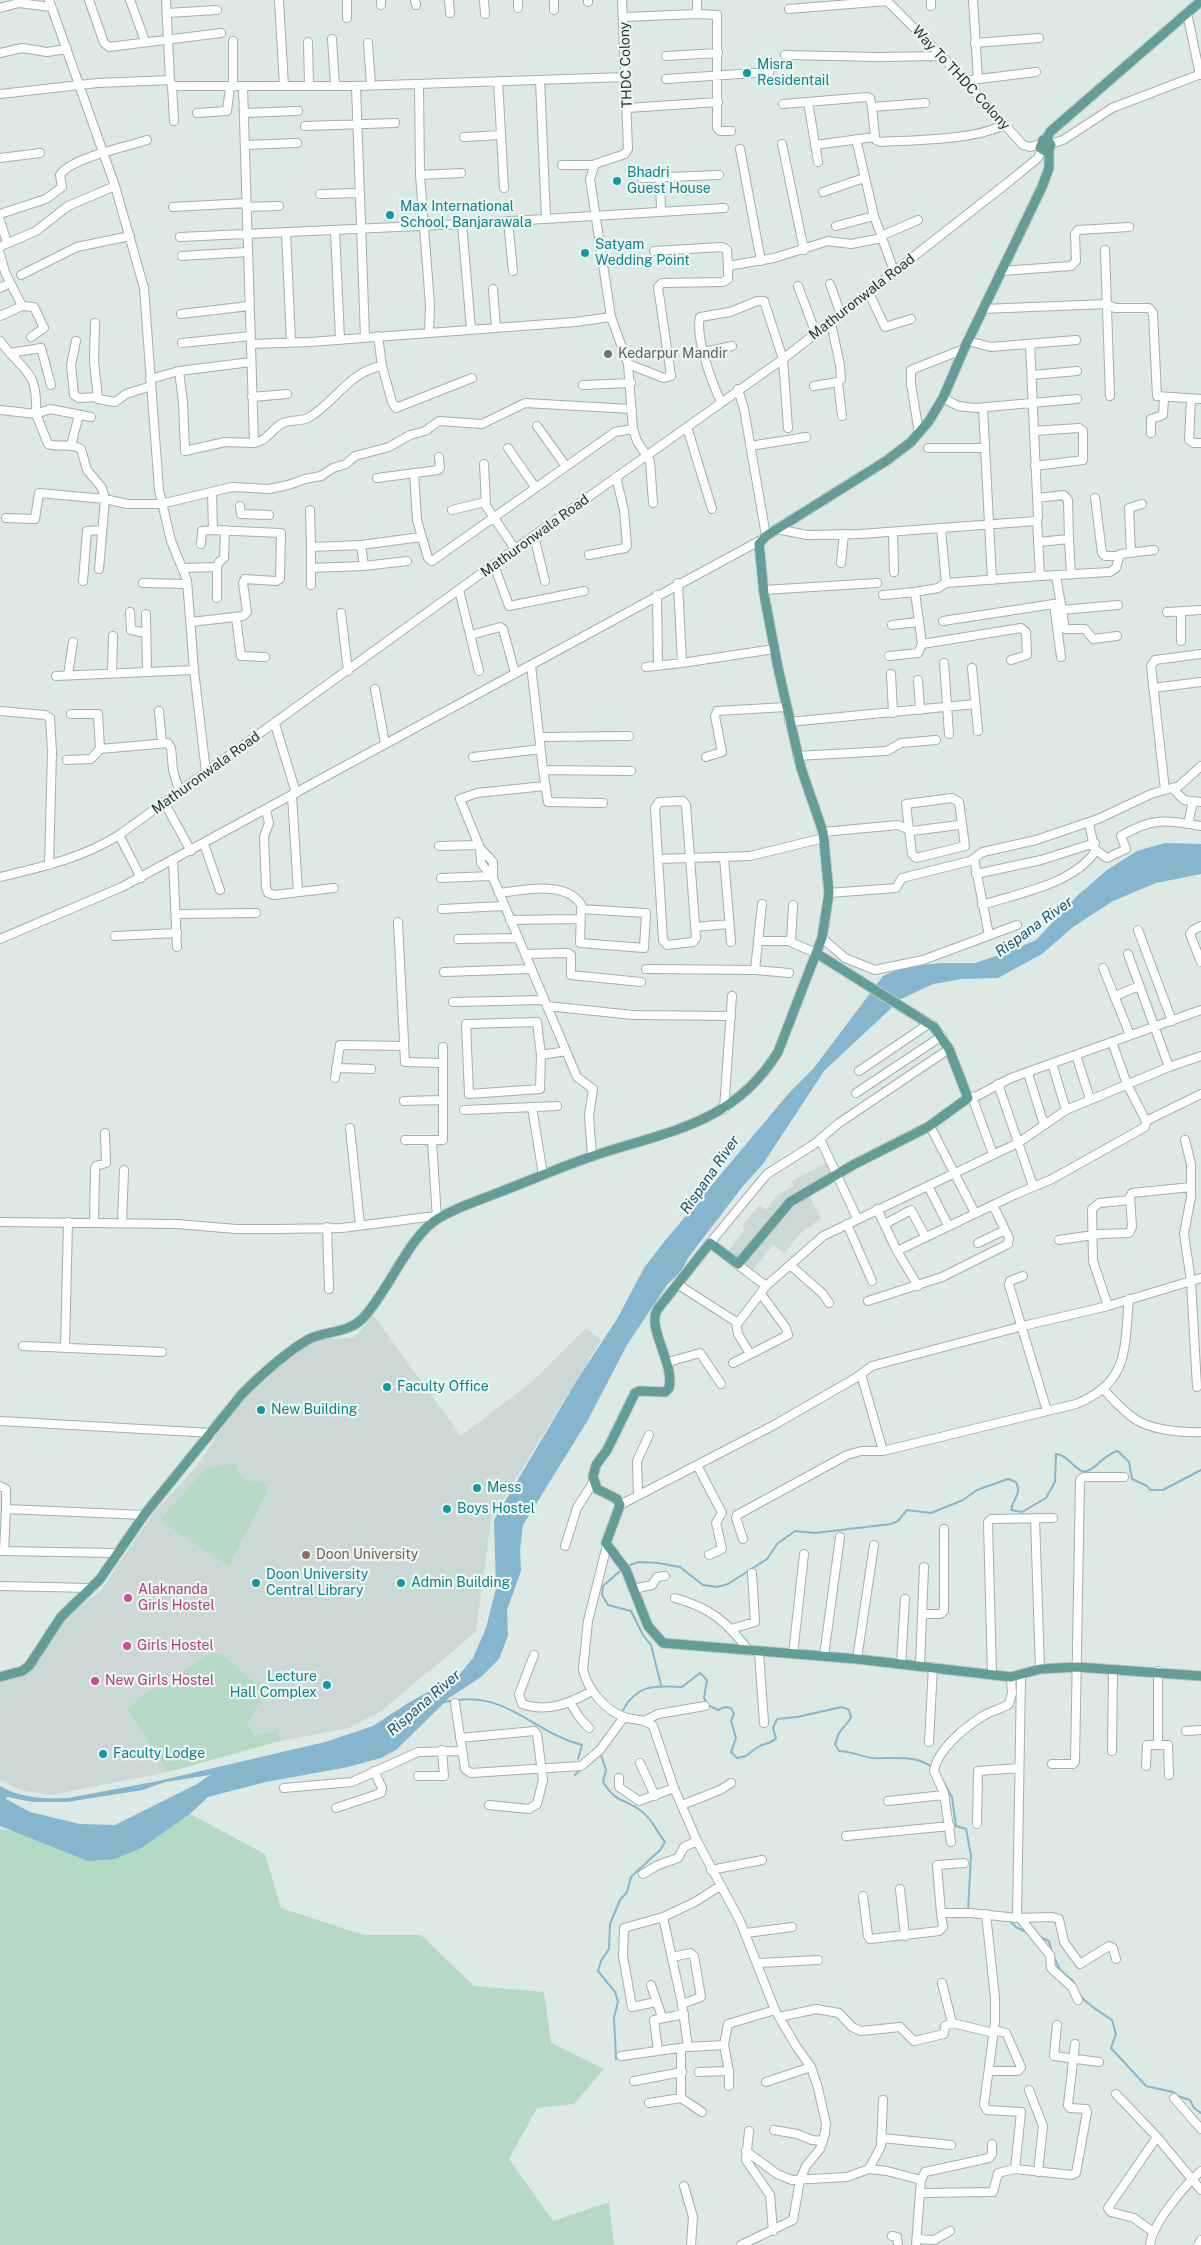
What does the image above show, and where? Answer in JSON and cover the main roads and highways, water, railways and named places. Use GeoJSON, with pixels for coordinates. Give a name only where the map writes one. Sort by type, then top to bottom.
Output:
{"type":"FeatureCollection","features":[{"type":"Feature","properties":{"kind":"main road"},"geometry":{"type":"LineString","coordinates":[[0,1677],[22,1671],[29,1666],[61,1616],[100,1579],[144,1515],[256,1380],[298,1346],[311,1338],[344,1329],[362,1320],[422,1233],[436,1217],[592,1156],[694,1125],[724,1109],[766,1070],[778,1052],[822,938],[829,893],[824,835],[797,756],[789,722],[774,649],[759,547],[763,538],[886,461],[919,433],[943,398],[966,345],[1046,179],[1049,168],[1045,145],[1051,131],[1201,1]]}},
{"type":"Feature","properties":{"kind":"main road"},"geometry":{"type":"LineString","coordinates":[[816,953],[901,1007],[930,1023],[942,1036],[970,1097],[930,1126],[836,1174],[783,1208],[737,1264],[710,1244],[677,1284],[654,1318],[668,1362],[670,1377],[668,1390],[661,1393],[640,1391],[633,1396],[607,1450],[596,1465],[593,1476],[597,1489],[617,1499],[620,1505],[611,1526],[607,1545],[626,1570],[648,1626],[663,1643],[857,1659],[992,1675],[1016,1677],[1040,1669],[1077,1667],[1158,1671],[1201,1676]]}},
{"type":"Feature","properties":{"kind":"water","name":"Rispana River"},"geometry":{"type":"Polygon","coordinates":[[[1165,843],[1201,844],[1201,874],[1156,883],[1113,901],[1073,927],[1042,954],[998,978],[962,979],[933,984],[901,999],[824,1071],[763,1164],[743,1186],[688,1258],[682,1270],[667,1285],[627,1345],[588,1420],[523,1525],[520,1550],[521,1571],[507,1610],[508,1636],[499,1659],[481,1677],[449,1698],[396,1750],[381,1758],[348,1767],[266,1782],[208,1797],[190,1814],[141,1848],[115,1859],[88,1861],[0,1826],[0,1786],[15,1793],[32,1797],[68,1798],[158,1781],[325,1742],[373,1726],[408,1703],[459,1675],[473,1658],[486,1628],[496,1588],[494,1520],[577,1380],[617,1319],[644,1268],[664,1242],[789,1093],[813,1069],[883,976],[903,967],[941,963],[975,963],[1036,940],[1077,896],[1107,870],[1137,851],[1165,843]],[[210,1775],[165,1782],[143,1790],[67,1802],[33,1802],[7,1797],[6,1799],[30,1812],[80,1824],[115,1825],[197,1784],[210,1775]]]}},
{"type":"Feature","properties":{"kind":"waterway"},"geometry":{"type":"LineString","coordinates":[[627,1566],[639,1562],[680,1567],[703,1585],[717,1587],[728,1584],[767,1559],[777,1544],[795,1531],[815,1533],[891,1524],[898,1521],[907,1510],[931,1513],[963,1500],[977,1490],[1008,1479],[1016,1482],[1018,1486],[1018,1493],[1011,1510],[1022,1512],[1046,1498],[1055,1482],[1056,1454],[1064,1457],[1082,1471],[1086,1471],[1118,1451],[1129,1462],[1132,1479],[1147,1486],[1150,1490],[1163,1490],[1201,1470]]}},
{"type":"Feature","properties":{"kind":"waterway"},"geometry":{"type":"LineString","coordinates":[[620,1571],[603,1586],[602,1595],[608,1605],[631,1611],[643,1635],[651,1645],[661,1685]]}},
{"type":"Feature","properties":{"kind":"waterway"},"geometry":{"type":"LineString","coordinates":[[623,1710],[629,1701],[641,1691],[664,1686],[682,1687],[700,1673],[707,1680],[704,1698],[708,1705],[718,1710],[725,1707],[731,1708],[734,1714],[731,1721],[736,1738],[731,1752],[737,1758],[747,1755],[758,1747],[774,1740],[776,1738],[773,1728],[777,1719],[797,1717],[842,1707],[849,1710],[851,1718],[839,1733],[835,1744],[839,1751],[873,1758],[912,1759],[933,1768]]}},
{"type":"Feature","properties":{"kind":"waterway","name":"Rispana River"},"geometry":{"type":"LineString","coordinates":[[444,1702],[466,1699],[485,1701],[501,1706],[563,1739],[582,1745],[578,1759]]}},
{"type":"Feature","properties":{"kind":"waterway"},"geometry":{"type":"LineString","coordinates":[[600,1752],[606,1770],[603,1782],[608,1789],[617,1798],[644,1813],[665,1842],[660,1850],[631,1877],[627,1892],[620,1900],[610,1924],[609,1949],[601,1961],[598,1971],[615,1992],[618,2002],[614,2017],[616,2059]]}},
{"type":"Feature","properties":{"kind":"waterway"},"geometry":{"type":"LineString","coordinates":[[575,1775],[580,1770]]}},
{"type":"Feature","properties":{"kind":"waterway"},"geometry":{"type":"LineString","coordinates":[[937,1771],[952,1797],[956,1826],[966,1829],[971,1855],[968,1911]]}},
{"type":"Feature","properties":{"kind":"waterway"},"geometry":{"type":"LineString","coordinates":[[1009,1920],[1016,1927],[1030,1934]]}},
{"type":"Feature","properties":{"kind":"waterway"},"geometry":{"type":"LineString","coordinates":[[1039,1937],[1049,1941],[1052,1952]]}},
{"type":"Feature","properties":{"kind":"waterway"},"geometry":{"type":"LineString","coordinates":[[1054,1957],[1060,1970],[1076,1986]]}},
{"type":"Feature","properties":{"kind":"waterway"},"geometry":{"type":"LineString","coordinates":[[1080,1995],[1090,2005],[1112,2020],[1116,2034],[1111,2048],[1146,2086],[1173,2092],[1190,2100],[1194,2108],[1201,2113]]}},
{"type":"Feature","properties":{"kind":"place","name":"Misra Residentail"},"geometry":{"type":"Point","coordinates":[747,73]}},
{"type":"Feature","properties":{"kind":"place","name":"Bhadri Guest House"},"geometry":{"type":"Point","coordinates":[617,181]}},
{"type":"Feature","properties":{"kind":"place","name":"Max International School, Banjarawala"},"geometry":{"type":"Point","coordinates":[390,215]}},
{"type":"Feature","properties":{"kind":"place","name":"Satyam Wedding Point"},"geometry":{"type":"Point","coordinates":[585,253]}},
{"type":"Feature","properties":{"kind":"place","name":"Kedarpur Mandir"},"geometry":{"type":"Point","coordinates":[608,354]}},
{"type":"Feature","properties":{"kind":"place","name":"Faculty Office"},"geometry":{"type":"Point","coordinates":[387,1387]}},
{"type":"Feature","properties":{"kind":"place","name":"New Building"},"geometry":{"type":"Point","coordinates":[261,1410]}},
{"type":"Feature","properties":{"kind":"place","name":"Mess"},"geometry":{"type":"Point","coordinates":[477,1488]}},
{"type":"Feature","properties":{"kind":"place","name":"Boys Hostel"},"geometry":{"type":"Point","coordinates":[447,1509]}},
{"type":"Feature","properties":{"kind":"place","name":"Doon University"},"geometry":{"type":"Point","coordinates":[306,1555]}},
{"type":"Feature","properties":{"kind":"place","name":"Doon University Central Library"},"geometry":{"type":"Point","coordinates":[256,1583]}},
{"type":"Feature","properties":{"kind":"place","name":"Admin Building"},"geometry":{"type":"Point","coordinates":[401,1583]}},
{"type":"Feature","properties":{"kind":"place","name":"Alaknanda Girls Hostel"},"geometry":{"type":"Point","coordinates":[128,1598]}},
{"type":"Feature","properties":{"kind":"place","name":"Girls Hostel"},"geometry":{"type":"Point","coordinates":[127,1646]}},
{"type":"Feature","properties":{"kind":"place","name":"New Girls Hostel"},"geometry":{"type":"Point","coordinates":[95,1681]}},
{"type":"Feature","properties":{"kind":"place","name":"Lecture Hall Complex"},"geometry":{"type":"Point","coordinates":[327,1685]}},
{"type":"Feature","properties":{"kind":"place","name":"Faculty Lodge"},"geometry":{"type":"Point","coordinates":[103,1754]}}]}
